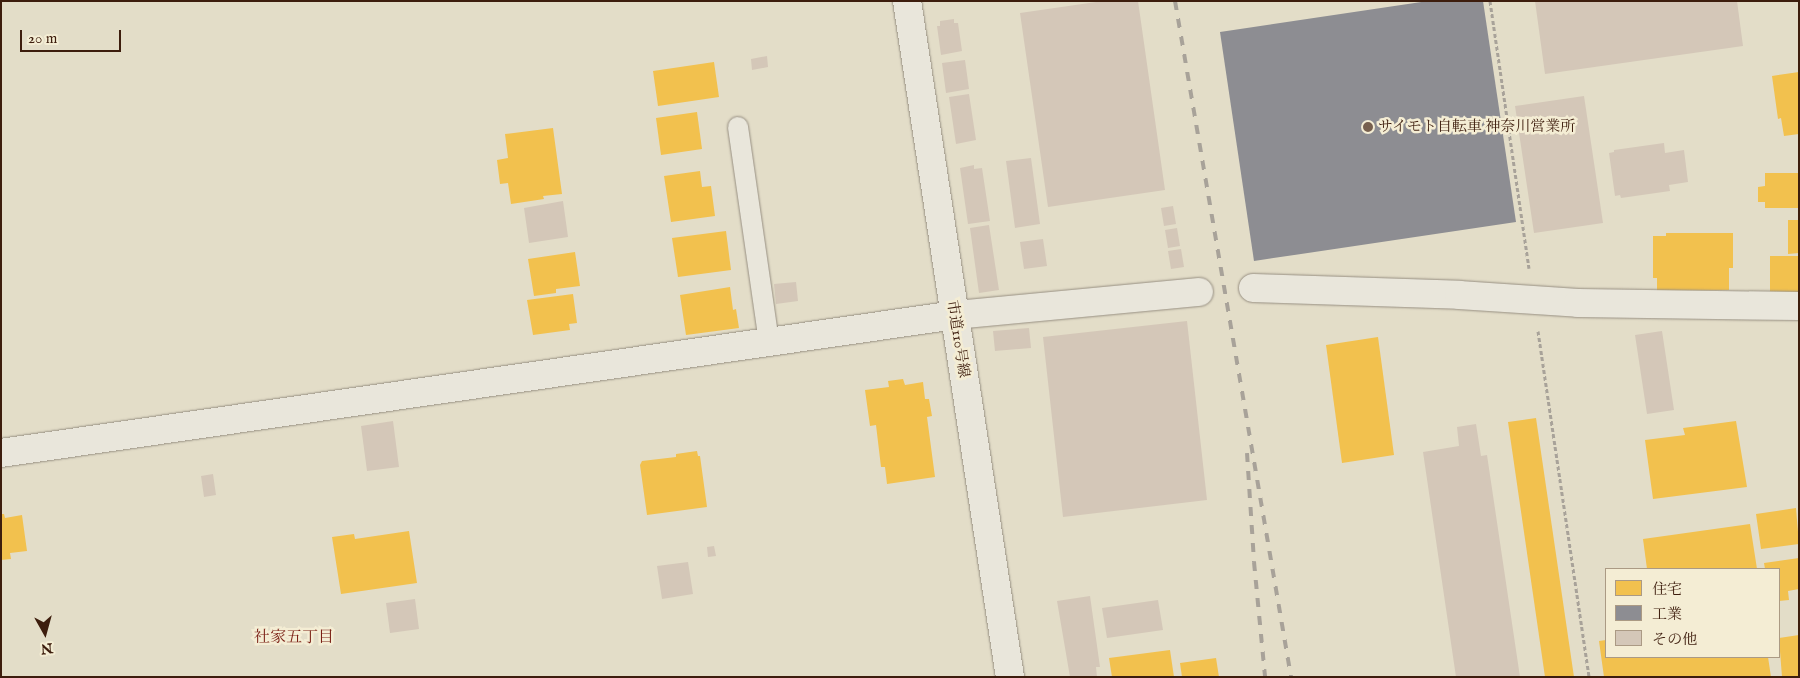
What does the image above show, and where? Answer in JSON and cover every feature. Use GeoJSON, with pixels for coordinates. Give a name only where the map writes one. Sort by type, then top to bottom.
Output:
{"type":"FeatureCollection","features":[{"type":"Feature","properties":{"kind":"street","name":"市道110号線"},"geometry":{"type":"LineString","coordinates":[[907,1],[1010,677]]}},
{"type":"Feature","properties":{"kind":"street"},"geometry":{"type":"LineString","coordinates":[[1253,288],[1460,295],[1534,301],[1799,306]]}},
{"type":"Feature","properties":{"kind":"street"},"geometry":{"type":"LineString","coordinates":[[1,453],[955,315],[1199,292]]}},
{"type":"Feature","properties":{"kind":"lane"},"geometry":{"type":"LineString","coordinates":[[738,127],[770,342]]}},
{"type":"Feature","properties":{"kind":"path"},"geometry":{"type":"LineString","coordinates":[[1490,1],[1589,677]]}},
{"type":"Feature","properties":{"kind":"building: 住宅"},"geometry":{"type":"Polygon","coordinates":[[[714,62],[719,97],[658,106],[653,71],[714,62]]]}},
{"type":"Feature","properties":{"kind":"building: 住宅"},"geometry":{"type":"Polygon","coordinates":[[[1799,72],[1799,134],[1784,136],[1781,118],[1778,119],[1772,76],[1799,72]]]}},
{"type":"Feature","properties":{"kind":"building: 住宅"},"geometry":{"type":"Polygon","coordinates":[[[697,112],[702,149],[661,155],[656,118],[697,112]]]}},
{"type":"Feature","properties":{"kind":"building: 住宅"},"geometry":{"type":"Polygon","coordinates":[[[553,128],[562,194],[543,196],[544,199],[511,204],[508,183],[500,184],[497,160],[508,158],[505,134],[553,128]]]}},
{"type":"Feature","properties":{"kind":"building: 住宅"},"geometry":{"type":"Polygon","coordinates":[[[700,171],[702,187],[711,186],[715,216],[671,222],[664,176],[700,171]]]}},
{"type":"Feature","properties":{"kind":"building: 住宅"},"geometry":{"type":"Polygon","coordinates":[[[1765,173],[1799,173],[1799,208],[1765,208],[1765,202],[1758,202],[1758,187],[1765,186],[1765,173]]]}},
{"type":"Feature","properties":{"kind":"building: 住宅"},"geometry":{"type":"Polygon","coordinates":[[[1788,220],[1799,220],[1799,253],[1788,254],[1788,220]]]}},
{"type":"Feature","properties":{"kind":"building: 住宅"},"geometry":{"type":"Polygon","coordinates":[[[726,231],[731,270],[678,277],[672,238],[726,231]]]}},
{"type":"Feature","properties":{"kind":"building: 住宅"},"geometry":{"type":"Polygon","coordinates":[[[1666,233],[1733,233],[1733,268],[1729,268],[1729,290],[1657,291],[1657,278],[1653,278],[1653,236],[1666,236],[1666,233]]]}},
{"type":"Feature","properties":{"kind":"building: 住宅"},"geometry":{"type":"Polygon","coordinates":[[[575,252],[580,286],[556,289],[556,293],[534,296],[528,259],[575,252]]]}},
{"type":"Feature","properties":{"kind":"building: 住宅"},"geometry":{"type":"Polygon","coordinates":[[[1770,256],[1799,256],[1799,292],[1770,293],[1770,256]]]}},
{"type":"Feature","properties":{"kind":"building: 住宅"},"geometry":{"type":"Polygon","coordinates":[[[730,287],[733,310],[736,309],[739,328],[686,335],[680,295],[730,287]]]}},
{"type":"Feature","properties":{"kind":"building: 住宅"},"geometry":{"type":"Polygon","coordinates":[[[573,294],[577,323],[569,324],[570,330],[533,335],[527,300],[573,294]]]}},
{"type":"Feature","properties":{"kind":"building: 住宅"},"geometry":{"type":"Polygon","coordinates":[[[1378,337],[1394,455],[1342,463],[1326,345],[1378,337]]]}},
{"type":"Feature","properties":{"kind":"building: 住宅"},"geometry":{"type":"Polygon","coordinates":[[[903,379],[905,385],[923,382],[925,399],[929,399],[932,416],[927,417],[935,477],[887,484],[885,467],[881,467],[876,425],[870,426],[865,390],[889,387],[888,381],[903,379]]]}},
{"type":"Feature","properties":{"kind":"building: 住宅"},"geometry":{"type":"Polygon","coordinates":[[[1536,418],[1574,677],[1545,677],[1508,422],[1536,418]]]}},
{"type":"Feature","properties":{"kind":"building: 住宅"},"geometry":{"type":"Polygon","coordinates":[[[1736,421],[1747,487],[1653,499],[1645,440],[1685,435],[1683,428],[1736,421]]]}},
{"type":"Feature","properties":{"kind":"building: 住宅"},"geometry":{"type":"Polygon","coordinates":[[[697,451],[698,456],[700,456],[707,507],[647,515],[640,465],[642,461],[676,457],[676,454],[697,451]]]}},
{"type":"Feature","properties":{"kind":"building: 住宅"},"geometry":{"type":"Polygon","coordinates":[[[1796,508],[1799,544],[1761,549],[1756,514],[1796,508]]]}},
{"type":"Feature","properties":{"kind":"building: 住宅"},"geometry":{"type":"Polygon","coordinates":[[[1,514],[4,514],[5,518],[22,515],[27,551],[10,553],[11,559],[1,560],[1,514]]]}},
{"type":"Feature","properties":{"kind":"building: 住宅"},"geometry":{"type":"Polygon","coordinates":[[[1750,524],[1757,568],[1647,568],[1643,539],[1750,524]]]}},
{"type":"Feature","properties":{"kind":"building: 住宅"},"geometry":{"type":"Polygon","coordinates":[[[409,531],[417,583],[341,594],[332,537],[354,534],[355,539],[409,531]]]}},
{"type":"Feature","properties":{"kind":"building: 住宅"},"geometry":{"type":"Polygon","coordinates":[[[1799,558],[1799,589],[1788,591],[1789,600],[1780,601],[1780,568],[1765,568],[1764,563],[1799,558]]]}},
{"type":"Feature","properties":{"kind":"building: 住宅"},"geometry":{"type":"Polygon","coordinates":[[[1799,635],[1799,677],[1782,677],[1780,638],[1799,635]]]}},
{"type":"Feature","properties":{"kind":"building: 住宅"},"geometry":{"type":"Polygon","coordinates":[[[1605,640],[1605,658],[1768,658],[1771,677],[1604,677],[1599,641],[1605,640]]]}},
{"type":"Feature","properties":{"kind":"building: 住宅"},"geometry":{"type":"Polygon","coordinates":[[[1170,650],[1174,677],[1112,677],[1109,658],[1170,650]]]}},
{"type":"Feature","properties":{"kind":"building: 住宅"},"geometry":{"type":"Polygon","coordinates":[[[1216,658],[1219,677],[1182,677],[1180,663],[1216,658]]]}},
{"type":"Feature","properties":{"kind":"building: 工業","name":"サイモト自転車 神奈川営業所"},"geometry":{"type":"Polygon","coordinates":[[[1428,1],[1483,1],[1516,222],[1254,261],[1220,32],[1428,1]]]}},
{"type":"Feature","properties":{"kind":"building: その他"},"geometry":{"type":"Polygon","coordinates":[[[1103,1],[1138,1],[1165,190],[1048,207],[1020,13],[1103,1]]]}},
{"type":"Feature","properties":{"kind":"building: その他"},"geometry":{"type":"Polygon","coordinates":[[[1535,1],[1737,1],[1743,46],[1545,74],[1535,1]]]}},
{"type":"Feature","properties":{"kind":"building: その他"},"geometry":{"type":"Polygon","coordinates":[[[954,19],[954,23],[958,23],[962,51],[941,55],[937,26],[940,26],[940,21],[954,19]]]}},
{"type":"Feature","properties":{"kind":"building: その他"},"geometry":{"type":"Polygon","coordinates":[[[767,56],[768,67],[752,70],[751,59],[767,56]]]}},
{"type":"Feature","properties":{"kind":"building: その他"},"geometry":{"type":"Polygon","coordinates":[[[965,60],[969,89],[946,93],[942,63],[965,60]]]}},
{"type":"Feature","properties":{"kind":"building: その他"},"geometry":{"type":"Polygon","coordinates":[[[969,94],[976,140],[956,144],[949,97],[969,94]]]}},
{"type":"Feature","properties":{"kind":"building: その他"},"geometry":{"type":"Polygon","coordinates":[[[1584,96],[1603,223],[1534,233],[1515,106],[1584,96]]]}},
{"type":"Feature","properties":{"kind":"building: その他"},"geometry":{"type":"Polygon","coordinates":[[[1664,143],[1665,153],[1684,150],[1688,182],[1669,185],[1670,191],[1621,198],[1620,195],[1615,196],[1609,153],[1614,152],[1614,150],[1664,143]]]}},
{"type":"Feature","properties":{"kind":"building: その他"},"geometry":{"type":"Polygon","coordinates":[[[1031,158],[1040,224],[1015,228],[1006,161],[1031,158]]]}},
{"type":"Feature","properties":{"kind":"building: その他"},"geometry":{"type":"Polygon","coordinates":[[[974,165],[974,169],[982,168],[990,221],[968,224],[960,168],[974,165]]]}},
{"type":"Feature","properties":{"kind":"building: その他"},"geometry":{"type":"Polygon","coordinates":[[[563,201],[568,237],[529,243],[524,208],[563,201]]]}},
{"type":"Feature","properties":{"kind":"building: その他"},"geometry":{"type":"Polygon","coordinates":[[[1173,206],[1176,224],[1164,226],[1161,208],[1173,206]]]}},
{"type":"Feature","properties":{"kind":"building: その他"},"geometry":{"type":"Polygon","coordinates":[[[989,225],[999,290],[979,293],[970,228],[989,225]]]}},
{"type":"Feature","properties":{"kind":"building: その他"},"geometry":{"type":"Polygon","coordinates":[[[1177,228],[1180,246],[1168,248],[1165,230],[1177,228]]]}},
{"type":"Feature","properties":{"kind":"building: その他"},"geometry":{"type":"Polygon","coordinates":[[[1043,239],[1047,266],[1024,269],[1020,242],[1043,239]]]}},
{"type":"Feature","properties":{"kind":"building: その他"},"geometry":{"type":"Polygon","coordinates":[[[1181,249],[1184,267],[1171,269],[1168,251],[1181,249]]]}},
{"type":"Feature","properties":{"kind":"building: その他"},"geometry":{"type":"Polygon","coordinates":[[[796,282],[798,301],[776,304],[774,284],[796,282]]]}},
{"type":"Feature","properties":{"kind":"building: その他"},"geometry":{"type":"Polygon","coordinates":[[[1187,321],[1207,500],[1063,517],[1043,337],[1187,321]]]}},
{"type":"Feature","properties":{"kind":"building: その他"},"geometry":{"type":"Polygon","coordinates":[[[1029,328],[1031,348],[995,351],[993,331],[1029,328]]]}},
{"type":"Feature","properties":{"kind":"building: その他"},"geometry":{"type":"Polygon","coordinates":[[[1662,331],[1674,410],[1647,414],[1635,335],[1662,331]]]}},
{"type":"Feature","properties":{"kind":"building: その他"},"geometry":{"type":"Polygon","coordinates":[[[393,421],[399,467],[367,471],[361,426],[393,421]]]}},
{"type":"Feature","properties":{"kind":"building: その他"},"geometry":{"type":"Polygon","coordinates":[[[1476,424],[1481,456],[1487,455],[1520,677],[1456,677],[1423,452],[1459,446],[1457,427],[1476,424]]]}},
{"type":"Feature","properties":{"kind":"building: その他"},"geometry":{"type":"Polygon","coordinates":[[[213,474],[216,495],[204,497],[201,476],[213,474]]]}},
{"type":"Feature","properties":{"kind":"building: その他"},"geometry":{"type":"Polygon","coordinates":[[[714,546],[716,556],[708,557],[707,547],[714,546]]]}},
{"type":"Feature","properties":{"kind":"building: その他"},"geometry":{"type":"Polygon","coordinates":[[[688,562],[693,594],[662,599],[657,566],[688,562]]]}},
{"type":"Feature","properties":{"kind":"building: その他"},"geometry":{"type":"Polygon","coordinates":[[[1090,596],[1100,667],[1096,667],[1097,677],[1070,677],[1057,601],[1090,596]]]}},
{"type":"Feature","properties":{"kind":"building: その他"},"geometry":{"type":"Polygon","coordinates":[[[415,599],[419,629],[390,633],[386,603],[415,599]]]}},
{"type":"Feature","properties":{"kind":"building: その他"},"geometry":{"type":"Polygon","coordinates":[[[1158,600],[1163,630],[1107,638],[1102,608],[1158,600]]]}},
{"type":"Feature","properties":{"kind":"railway"},"geometry":{"type":"LineString","coordinates":[[1175,1],[1291,677]]}},
{"type":"Feature","properties":{"kind":"railway"},"geometry":{"type":"LineString","coordinates":[[1247,453],[1254,562],[1265,677]]}},
{"type":"Feature","properties":{"kind":"place","name":"サイモト自転車 神奈川営業所"},"geometry":{"type":"Point","coordinates":[1368,127]}},
{"type":"Feature","properties":{"kind":"district","name":"社家五丁目"},"geometry":{"type":"Point","coordinates":[294,638]}}]}
